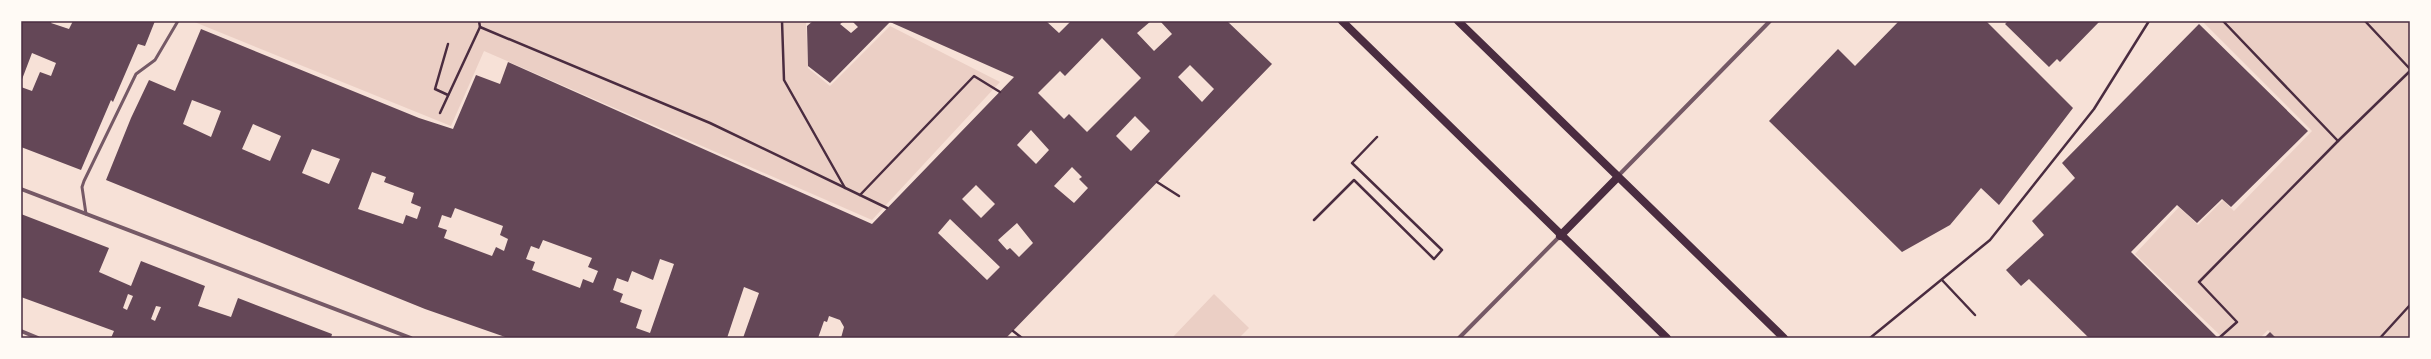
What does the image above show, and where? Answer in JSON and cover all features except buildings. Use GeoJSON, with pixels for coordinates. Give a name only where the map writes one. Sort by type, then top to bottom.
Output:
{"type":"FeatureCollection","features":[{"type":"Feature","properties":{"kind":"main road"},"geometry":{"type":"LineString","coordinates":[[1342,21],[1560,236],[1667,338]]}},
{"type":"Feature","properties":{"kind":"main road"},"geometry":{"type":"LineString","coordinates":[[1458,21],[1617,178],[1784,338]]}},
{"type":"Feature","properties":{"kind":"main road"},"geometry":{"type":"LineString","coordinates":[[1560,236],[1617,178]]}},
{"type":"Feature","properties":{"kind":"street"},"geometry":{"type":"LineString","coordinates":[[1617,178],[1770,21]]}},
{"type":"Feature","properties":{"kind":"street"},"geometry":{"type":"LineString","coordinates":[[21,190],[86,216],[411,338]]}},
{"type":"Feature","properties":{"kind":"street"},"geometry":{"type":"LineString","coordinates":[[1459,338],[1560,236]]}},
{"type":"Feature","properties":{"kind":"street"},"geometry":{"type":"LineString","coordinates":[[21,331],[38,338]]}},
{"type":"Feature","properties":{"kind":"lane"},"geometry":{"type":"LineString","coordinates":[[86,216],[82,187],[88,174],[136,74],[155,60],[178,21]]}},
{"type":"Feature","properties":{"kind":"path"},"geometry":{"type":"LineString","coordinates":[[440,113],[480,28],[479,21]]}},
{"type":"Feature","properties":{"kind":"path"},"geometry":{"type":"LineString","coordinates":[[782,21],[784,80],[845,188]]}},
{"type":"Feature","properties":{"kind":"path"},"geometry":{"type":"LineString","coordinates":[[1870,338],[1990,240],[2094,109],[2149,21]]}},
{"type":"Feature","properties":{"kind":"path"},"geometry":{"type":"LineString","coordinates":[[2223,21],[2338,141]]}},
{"type":"Feature","properties":{"kind":"path"},"geometry":{"type":"LineString","coordinates":[[2219,338],[2237,322],[2199,282],[2410,70],[2365,21]]}},
{"type":"Feature","properties":{"kind":"path"},"geometry":{"type":"LineString","coordinates":[[480,28],[710,123],[887,208]]}},
{"type":"Feature","properties":{"kind":"path"},"geometry":{"type":"LineString","coordinates":[[448,44],[435,89],[448,95]]}},
{"type":"Feature","properties":{"kind":"path"},"geometry":{"type":"LineString","coordinates":[[860,195],[974,76],[1000,92]]}},
{"type":"Feature","properties":{"kind":"path"},"geometry":{"type":"LineString","coordinates":[[1314,220],[1354,180],[1434,259],[1442,250],[1352,163],[1377,137]]}},
{"type":"Feature","properties":{"kind":"path"},"geometry":{"type":"LineString","coordinates":[[1157,182],[1179,196]]}},
{"type":"Feature","properties":{"kind":"path"},"geometry":{"type":"LineString","coordinates":[[1942,280],[1975,315]]}},
{"type":"Feature","properties":{"kind":"path"},"geometry":{"type":"LineString","coordinates":[[2380,338],[2410,305]]}},
{"type":"Feature","properties":{"kind":"path"},"geometry":{"type":"LineString","coordinates":[[1013,331],[1022,338]]}},
{"type":"Feature","properties":{"kind":"shaded area"},"geometry":{"type":"Polygon","coordinates":[[[192,21],[806,21],[808,68],[830,86],[890,26],[1000,82],[872,220],[484,51],[451,126],[192,21]]]}},
{"type":"Feature","properties":{"kind":"shaded area"},"geometry":{"type":"Polygon","coordinates":[[[2202,21],[2410,21],[2410,338],[2276,338],[2268,330],[2260,338],[2223,338],[2135,254],[2179,207],[2198,225],[2223,200],[2234,211],[2312,131],[2202,21]]]}},
{"type":"Feature","properties":{"kind":"shaded area"},"geometry":{"type":"Polygon","coordinates":[[[1214,294],[1249,328],[1239,338],[1172,338],[1214,294]]]}}]}
